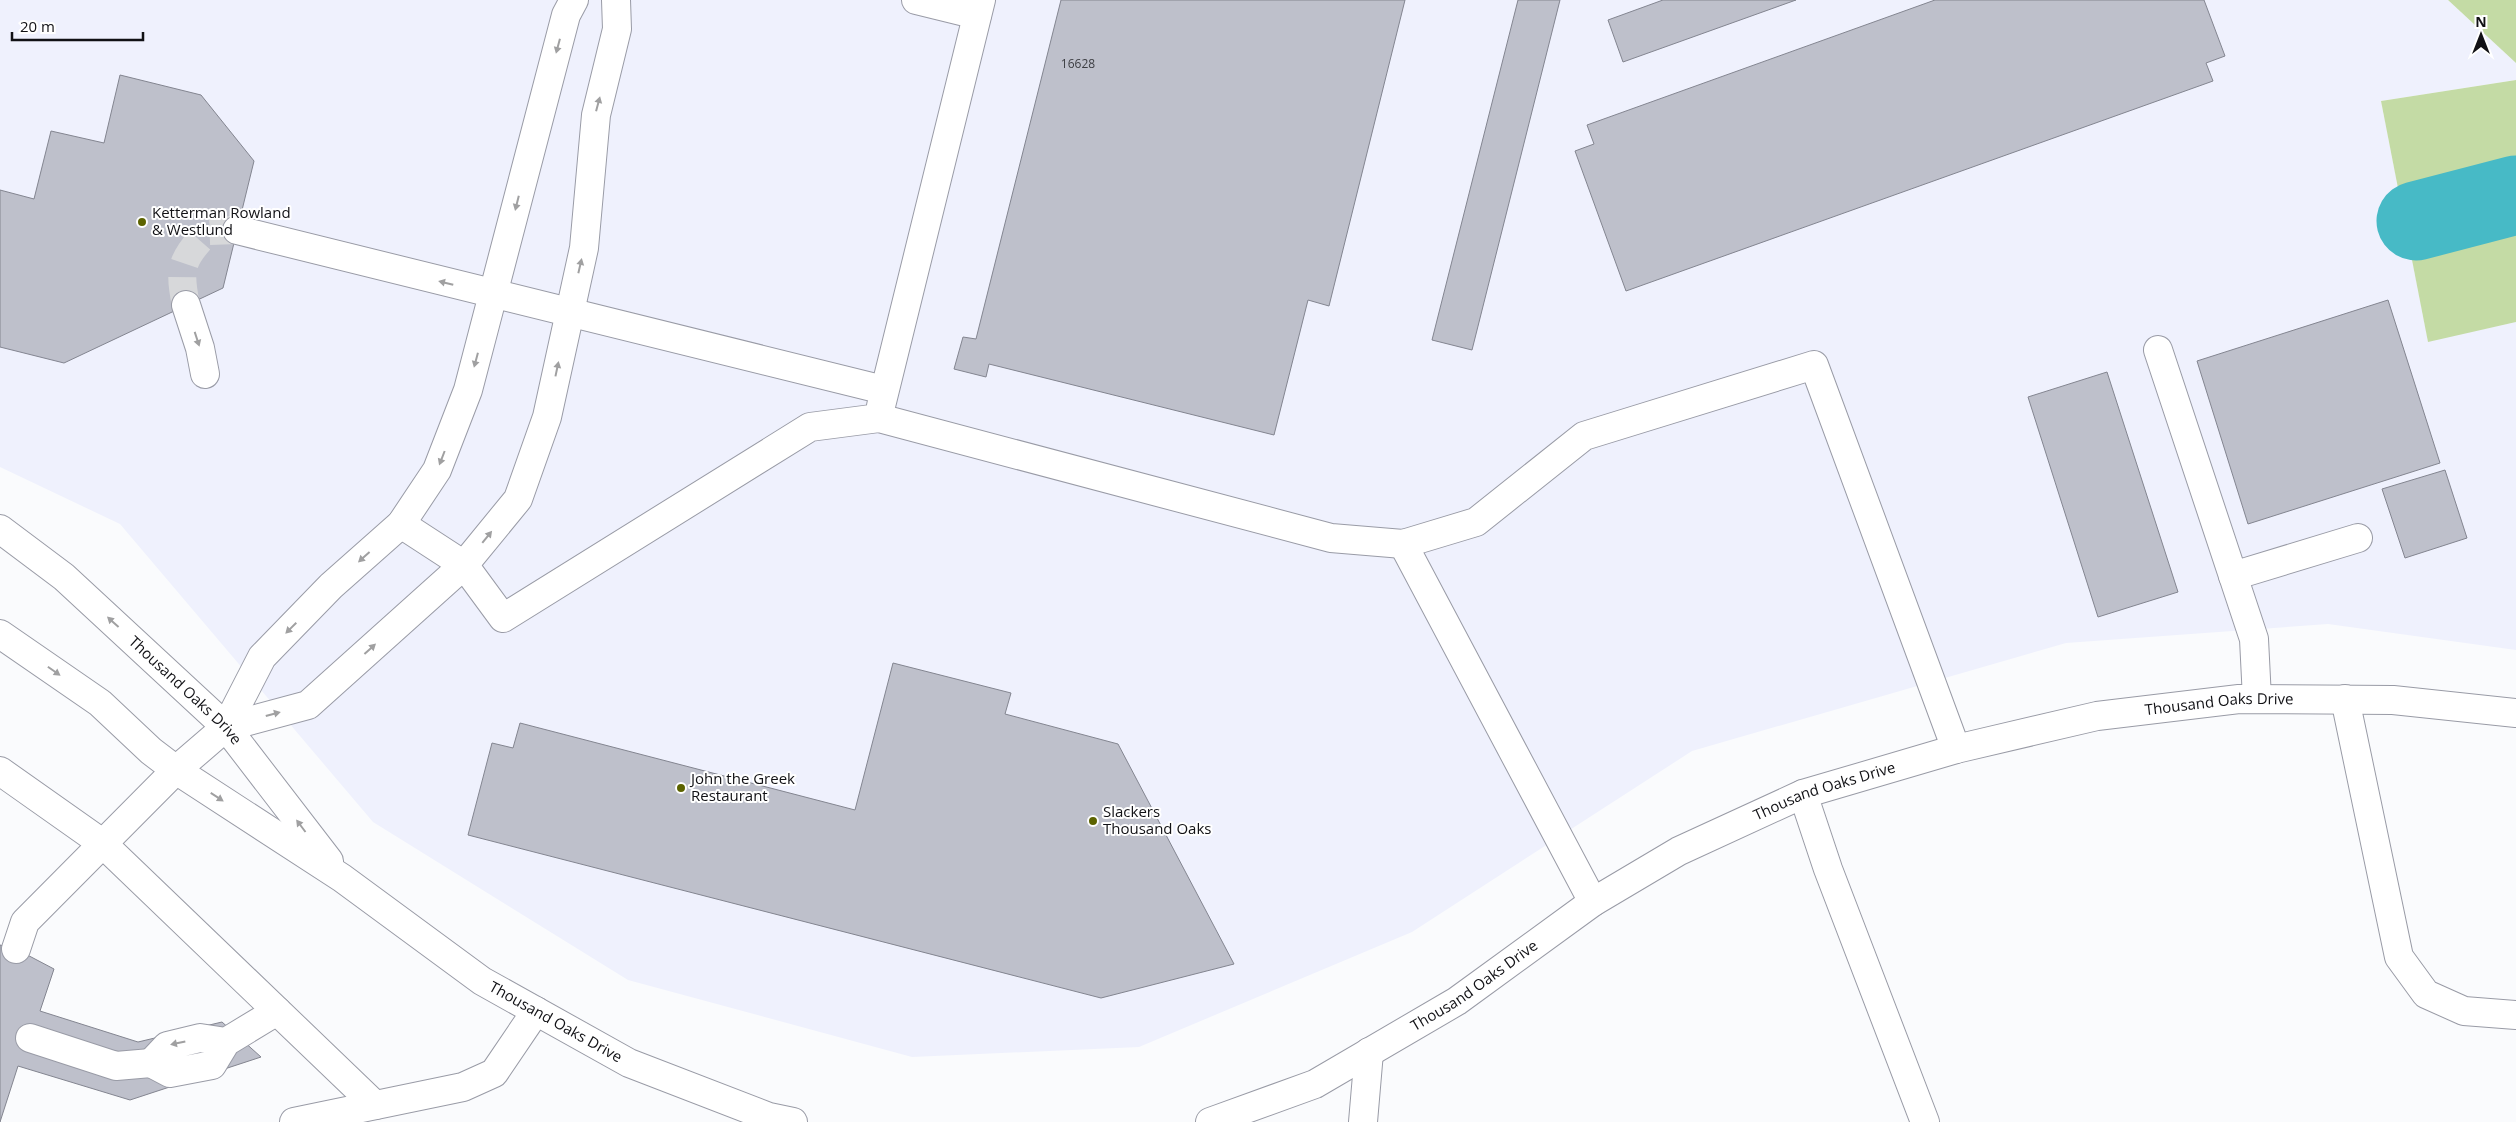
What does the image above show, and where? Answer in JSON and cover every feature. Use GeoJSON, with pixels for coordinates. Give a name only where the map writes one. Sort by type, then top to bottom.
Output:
{"type":"FeatureCollection","features":[{"type":"Feature","properties":{"kind":"main road"},"geometry":{"type":"LineString","coordinates":[[16,949],[25,922],[176,770],[226,727],[262,657],[331,586],[401,524],[437,470],[468,390],[566,16],[574,0]]}},
{"type":"Feature","properties":{"kind":"main road"},"geometry":{"type":"LineString","coordinates":[[226,727],[308,705],[464,565],[518,499],[546,417],[584,248],[596,114],[617,29],[616,0]]}},
{"type":"Feature","properties":{"kind":"main road"},"geometry":{"type":"LineString","coordinates":[[879,418],[884,390],[979,8],[916,0]]}},
{"type":"Feature","properties":{"kind":"main road"},"geometry":{"type":"LineString","coordinates":[[237,230],[493,295],[884,390]]}},
{"type":"Feature","properties":{"kind":"main road"},"geometry":{"type":"LineString","coordinates":[[186,305],[200,348],[205,374]]}},
{"type":"Feature","properties":{"kind":"main road"},"geometry":{"type":"LineString","coordinates":[[2158,350],[2254,640],[2257,699]]}},
{"type":"Feature","properties":{"kind":"main road"},"geometry":{"type":"LineString","coordinates":[[401,524],[464,565],[503,618],[810,427],[879,418],[1331,538],[1403,544],[1476,522],[1584,436],[1814,365],[1956,749]]}},
{"type":"Feature","properties":{"kind":"main road","name":"Thousand Oaks Drive"},"geometry":{"type":"LineString","coordinates":[[0,530],[64,577],[226,727],[342,878]]}},
{"type":"Feature","properties":{"kind":"main road"},"geometry":{"type":"LineString","coordinates":[[2233,576],[2358,538]]}},
{"type":"Feature","properties":{"kind":"main road"},"geometry":{"type":"LineString","coordinates":[[1403,544],[1593,902]]}},
{"type":"Feature","properties":{"kind":"main road","name":"Thousand Oaks Drive"},"geometry":{"type":"LineString","coordinates":[[0,634],[100,703],[151,751],[176,770],[342,878],[482,981],[629,1062],[769,1117],[793,1122]]}},
{"type":"Feature","properties":{"kind":"main road","name":"Thousand Oaks Drive"},"geometry":{"type":"LineString","coordinates":[[1210,1122],[1315,1084],[1456,1001],[1593,902],[1679,851],[1803,794],[1956,749],[2097,716],[2239,699],[2393,700],[2516,713]]}},
{"type":"Feature","properties":{"kind":"main road"},"geometry":{"type":"LineString","coordinates":[[2345,699],[2399,957],[2426,994],[2464,1011],[2516,1015]]}},
{"type":"Feature","properties":{"kind":"main road"},"geometry":{"type":"LineString","coordinates":[[0,771],[102,843],[375,1106]]}},
{"type":"Feature","properties":{"kind":"main road"},"geometry":{"type":"LineString","coordinates":[[1803,794],[1828,869],[1925,1122]]}},
{"type":"Feature","properties":{"kind":"main road"},"geometry":{"type":"LineString","coordinates":[[30,1038],[116,1066],[151,1062],[167,1046],[200,1038],[226,1042],[277,1011]]}},
{"type":"Feature","properties":{"kind":"main road"},"geometry":{"type":"LineString","coordinates":[[294,1122],[463,1087],[494,1073],[536,1011]]}},
{"type":"Feature","properties":{"kind":"main road"},"geometry":{"type":"LineString","coordinates":[[1363,1122],[1369,1052]]}},
{"type":"Feature","properties":{"kind":"shaded area"},"geometry":{"type":"Polygon","coordinates":[[[0,0],[2448,0],[2516,63],[2516,80],[2381,101],[2428,341],[2516,322],[2516,650],[2328,624],[2066,643],[1692,751],[1412,932],[1139,1047],[912,1057],[628,980],[373,822],[120,524],[0,467],[0,0]]]}},
{"type":"Feature","properties":{"kind":"green space"},"geometry":{"type":"Polygon","coordinates":[[[2448,0],[2516,0],[2516,63],[2448,0]]]}},
{"type":"Feature","properties":{"kind":"green space"},"geometry":{"type":"Polygon","coordinates":[[[2516,80],[2516,322],[2428,342],[2381,101],[2516,80]]]}},
{"type":"Feature","properties":{"kind":"building"},"geometry":{"type":"Polygon","coordinates":[[[1061,0],[1405,0],[1329,306],[1308,300],[1274,435],[989,364],[986,377],[954,369],[963,337],[976,339],[1061,0]]]}},
{"type":"Feature","properties":{"kind":"building"},"geometry":{"type":"Polygon","coordinates":[[[1518,0],[1560,0],[1472,350],[1432,340],[1518,0]]]}},
{"type":"Feature","properties":{"kind":"building"},"geometry":{"type":"Polygon","coordinates":[[[1663,0],[1796,0],[1623,62],[1608,20],[1663,0]]]}},
{"type":"Feature","properties":{"kind":"building"},"geometry":{"type":"Polygon","coordinates":[[[1935,0],[2204,0],[2225,56],[2206,63],[2213,81],[1626,291],[1575,151],[1594,144],[1587,125],[1935,0]]]}},
{"type":"Feature","properties":{"kind":"building"},"geometry":{"type":"Polygon","coordinates":[[[120,75],[201,95],[254,161],[223,288],[64,363],[0,347],[0,190],[34,199],[51,131],[104,143],[120,75]]]}},
{"type":"Feature","properties":{"kind":"building"},"geometry":{"type":"Polygon","coordinates":[[[2388,300],[2440,463],[2248,524],[2197,361],[2388,300]]]}},
{"type":"Feature","properties":{"kind":"building"},"geometry":{"type":"Polygon","coordinates":[[[2107,372],[2178,592],[2098,617],[2028,397],[2107,372]]]}},
{"type":"Feature","properties":{"kind":"building"},"geometry":{"type":"Polygon","coordinates":[[[2445,470],[2467,538],[2405,558],[2382,489],[2445,470]]]}},
{"type":"Feature","properties":{"kind":"building"},"geometry":{"type":"Polygon","coordinates":[[[893,663],[1011,693],[1005,714],[1118,744],[1234,964],[1101,998],[468,835],[492,743],[513,748],[520,723],[855,810],[893,663]]]}},
{"type":"Feature","properties":{"kind":"building"},"geometry":{"type":"Polygon","coordinates":[[[0,945],[16,949],[54,969],[40,1011],[138,1042],[222,1022],[261,1057],[130,1100],[18,1066],[0,1122],[0,945]]]}},
{"type":"Feature","properties":{"kind":"waterway"},"geometry":{"type":"LineString","coordinates":[[2416,221],[2516,195]]}},
{"type":"Feature","properties":{"kind":"tunnel"},"geometry":{"type":"LineString","coordinates":[[186,305],[182,281],[184,264],[192,249],[208,231],[237,230]]}},
{"type":"Feature","properties":{"kind":"place","name":"Ketterman Rowland & Westlund"},"geometry":{"type":"Point","coordinates":[142,222]}},
{"type":"Feature","properties":{"kind":"place","name":"John the Greek Restaurant"},"geometry":{"type":"Point","coordinates":[681,788]}},
{"type":"Feature","properties":{"kind":"place","name":"Slackers Thousand Oaks"},"geometry":{"type":"Point","coordinates":[1093,821]}}]}
